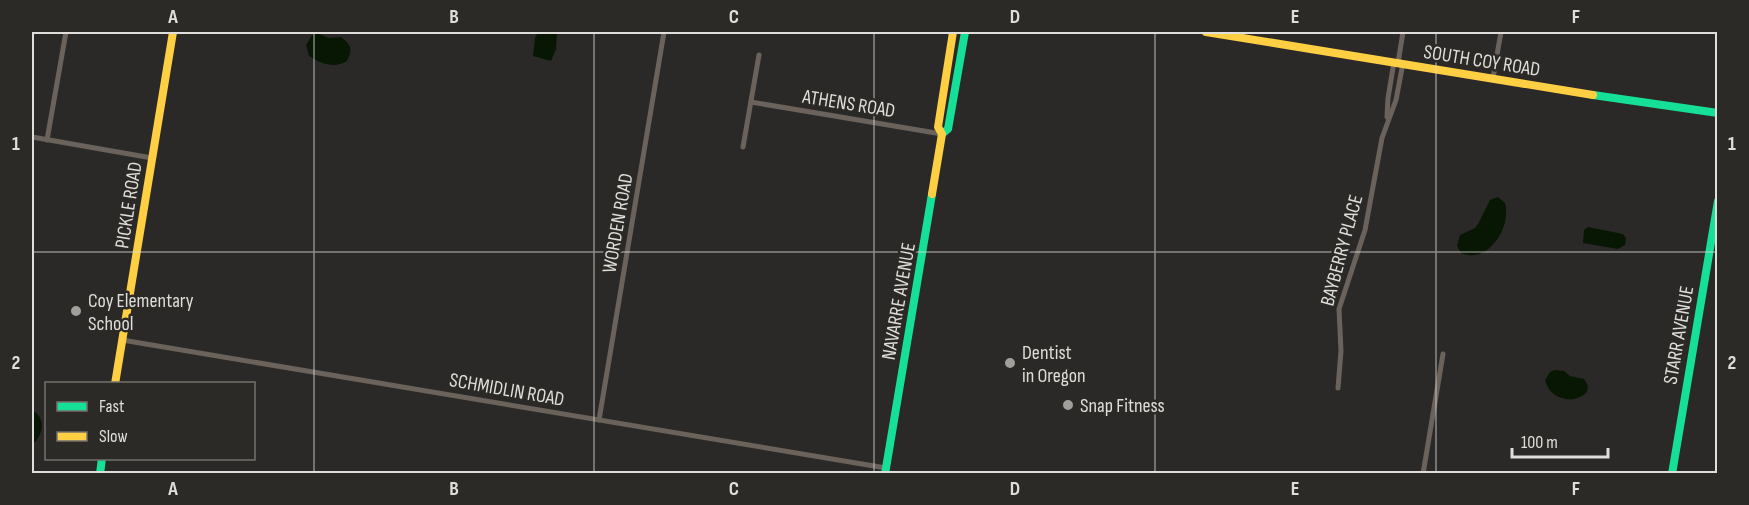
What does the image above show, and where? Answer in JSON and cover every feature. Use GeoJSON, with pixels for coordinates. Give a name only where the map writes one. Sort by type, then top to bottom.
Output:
{"type":"FeatureCollection","features":[{"type":"Feature","properties":{"kind":"main road","name":"PICKLE ROAD"},"geometry":{"type":"LineString","coordinates":[[115,382],[173,32]]}},
{"type":"Feature","properties":{"kind":"main road","name":"NAVARRE AVENUE"},"geometry":{"type":"LineString","coordinates":[[886,471],[942,134],[938,127],[953,32]]}},
{"type":"Feature","properties":{"kind":"main road","name":"NAVARRE AVENUE"},"geometry":{"type":"LineString","coordinates":[[942,134],[948,129],[965,32]]}},
{"type":"Feature","properties":{"kind":"main road","name":"SOUTH COY ROAD"},"geometry":{"type":"LineString","coordinates":[[1206,32],[1257,36],[1398,63],[1718,113]]}},
{"type":"Feature","properties":{"kind":"main road"},"geometry":{"type":"LineString","coordinates":[[944,90],[945,115],[950,119]]}},
{"type":"Feature","properties":{"kind":"main road","name":"STARR AVENUE"},"geometry":{"type":"LineString","coordinates":[[1672,474],[1718,201]]}},
{"type":"Feature","properties":{"kind":"street"},"geometry":{"type":"LineString","coordinates":[[47,140],[66,32]]}},
{"type":"Feature","properties":{"kind":"street","name":"WORDEN ROAD"},"geometry":{"type":"LineString","coordinates":[[599,420],[664,32]]}},
{"type":"Feature","properties":{"kind":"street","name":"BAYBERRY PLACE"},"geometry":{"type":"LineString","coordinates":[[1338,388],[1341,351],[1338,309],[1365,230],[1382,138],[1396,100],[1403,32]]}},
{"type":"Feature","properties":{"kind":"street"},"geometry":{"type":"LineString","coordinates":[[1493,78],[1501,32]]}},
{"type":"Feature","properties":{"kind":"street"},"geometry":{"type":"LineString","coordinates":[[743,147],[759,55]]}},
{"type":"Feature","properties":{"kind":"street","name":"ATHENS ROAD"},"geometry":{"type":"LineString","coordinates":[[751,102],[942,134]]}},
{"type":"Feature","properties":{"kind":"street"},"geometry":{"type":"LineString","coordinates":[[32,137],[152,158]]}},
{"type":"Feature","properties":{"kind":"street","name":"SCHMIDLIN ROAD"},"geometry":{"type":"LineString","coordinates":[[122,340],[886,471]]}},
{"type":"Feature","properties":{"kind":"street"},"geometry":{"type":"LineString","coordinates":[[1423,474],[1443,354]]}},
{"type":"Feature","properties":{"kind":"shaded area"},"geometry":{"type":"Polygon","coordinates":[[[538,32],[557,33],[556,49],[551,61],[533,56],[538,32]]]}},
{"type":"Feature","properties":{"kind":"shaded area"},"geometry":{"type":"Polygon","coordinates":[[[317,33],[329,38],[341,37],[349,45],[350,53],[347,61],[338,65],[328,64],[309,56],[306,45],[312,35],[317,33]]]}},
{"type":"Feature","properties":{"kind":"shaded area"},"geometry":{"type":"Polygon","coordinates":[[[1498,197],[1505,203],[1506,213],[1505,223],[1496,242],[1480,254],[1461,253],[1457,246],[1460,235],[1475,228],[1490,200],[1498,197]]]}},
{"type":"Feature","properties":{"kind":"shaded area"},"geometry":{"type":"Polygon","coordinates":[[[1588,227],[1623,234],[1626,238],[1625,245],[1618,249],[1583,243],[1584,230],[1588,227]]]}},
{"type":"Feature","properties":{"kind":"shaded area"},"geometry":{"type":"Polygon","coordinates":[[[1555,370],[1584,379],[1588,386],[1587,392],[1576,399],[1569,399],[1551,392],[1545,380],[1550,372],[1555,370]]]}},
{"type":"Feature","properties":{"kind":"shaded area"},"geometry":{"type":"Polygon","coordinates":[[[32,410],[39,417],[42,425],[35,442],[32,442],[32,410]]]}},
{"type":"Feature","properties":{"kind":"traffic: fast"},"geometry":{"type":"LineString","coordinates":[[942,134],[948,129],[965,32]]}},
{"type":"Feature","properties":{"kind":"traffic: fast"},"geometry":{"type":"LineString","coordinates":[[1593,95],[1718,113]]}},
{"type":"Feature","properties":{"kind":"traffic: fast"},"geometry":{"type":"LineString","coordinates":[[885,474],[932,194]]}},
{"type":"Feature","properties":{"kind":"traffic: fast"},"geometry":{"type":"LineString","coordinates":[[1672,474],[1718,201]]}},
{"type":"Feature","properties":{"kind":"traffic: fast"},"geometry":{"type":"LineString","coordinates":[[100,474],[102,460]]}},
{"type":"Feature","properties":{"kind":"traffic: slow"},"geometry":{"type":"LineString","coordinates":[[115,382],[173,32]]}},
{"type":"Feature","properties":{"kind":"traffic: slow"},"geometry":{"type":"LineString","coordinates":[[932,194],[942,134],[938,127],[953,32]]}},
{"type":"Feature","properties":{"kind":"traffic: slow"},"geometry":{"type":"LineString","coordinates":[[1206,32],[1593,95]]}},
{"type":"Feature","properties":{"kind":"place","name":"Coy Elementary School"},"geometry":{"type":"Point","coordinates":[76,311]}},
{"type":"Feature","properties":{"kind":"place","name":"Dentist in Oregon"},"geometry":{"type":"Point","coordinates":[1010,363]}},
{"type":"Feature","properties":{"kind":"place","name":"Snap Fitness"},"geometry":{"type":"Point","coordinates":[1068,405]}}]}
